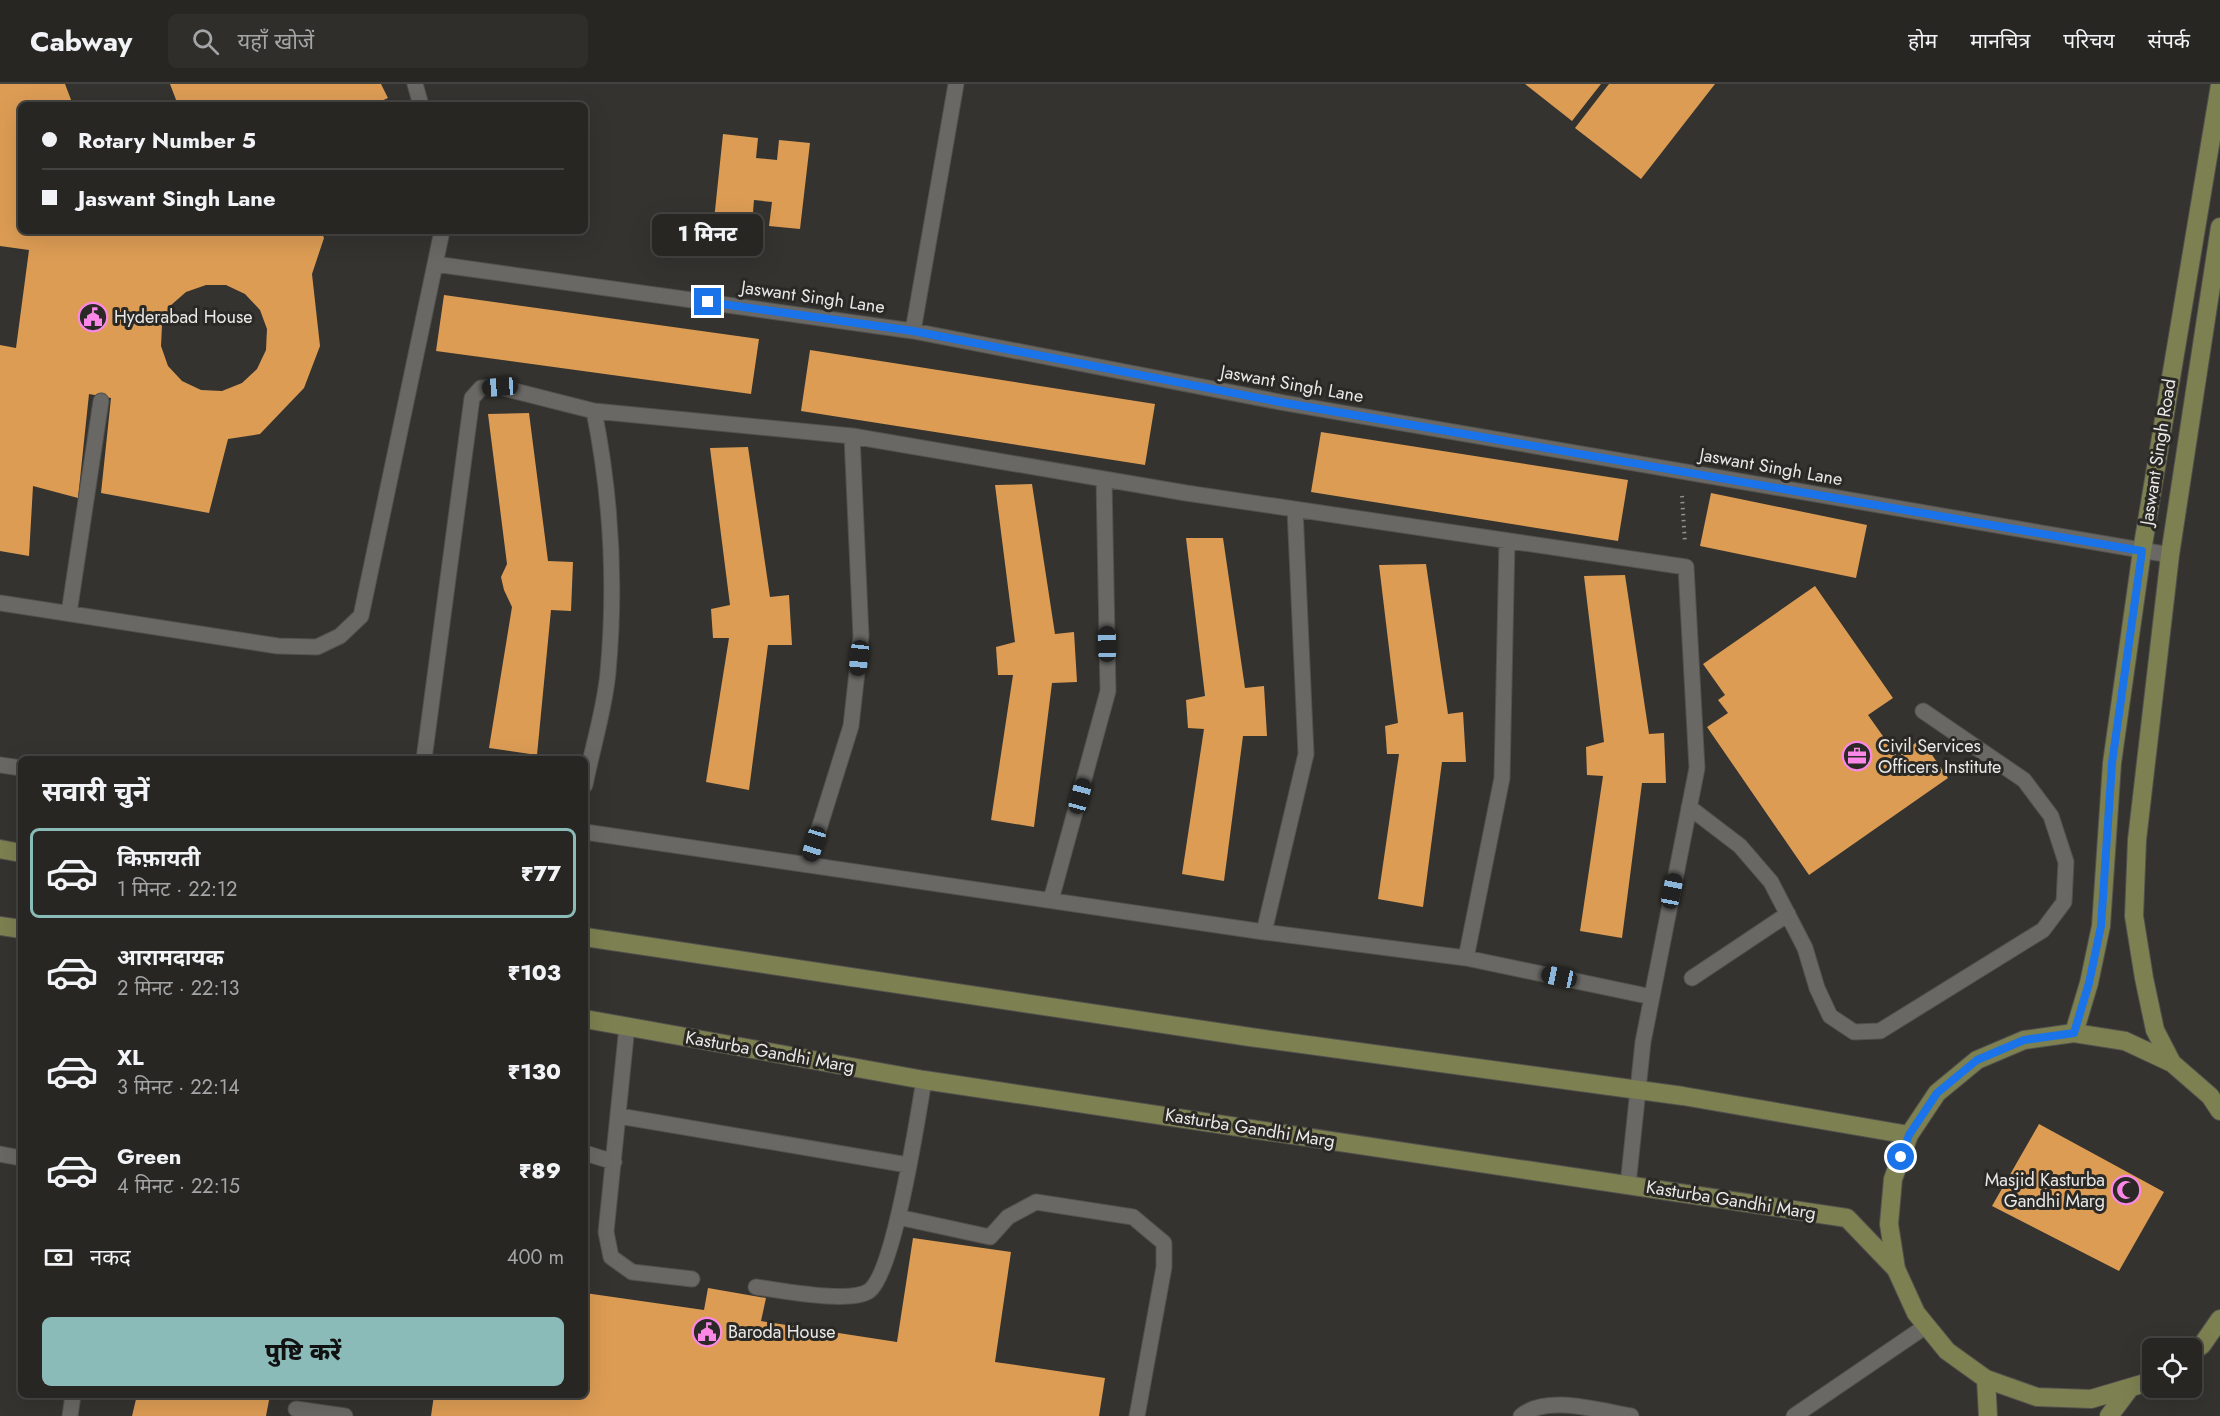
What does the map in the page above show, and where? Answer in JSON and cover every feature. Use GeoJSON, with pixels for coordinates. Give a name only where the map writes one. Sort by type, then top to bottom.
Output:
{"type":"FeatureCollection","features":[{"type":"Feature","properties":{"kind":"main road","name":"Jaswant Singh Road"},"geometry":{"type":"LineString","coordinates":[[2074,1033],[2089,983],[2101,926],[2112,763],[2142,551],[2220,85]]}},
{"type":"Feature","properties":{"kind":"main road","name":"Jaswant Singh Road"},"geometry":{"type":"LineString","coordinates":[[2172,1063],[2155,1030],[2133,916],[2137,840],[2170,555],[2220,227]]}},
{"type":"Feature","properties":{"kind":"main road"},"geometry":{"type":"LineString","coordinates":[[0,849],[18,852]]}},
{"type":"Feature","properties":{"kind":"main road"},"geometry":{"type":"LineString","coordinates":[[0,926],[18,929]]}},
{"type":"Feature","properties":{"kind":"main road"},"geometry":{"type":"LineString","coordinates":[[588,937],[1250,1037],[1639,1090],[1909,1135]]}},
{"type":"Feature","properties":{"kind":"main road","name":"Kasturba Gandhi Marg"},"geometry":{"type":"LineString","coordinates":[[588,1020],[924,1080],[1847,1218],[1896,1269]]}},
{"type":"Feature","properties":{"kind":"main road"},"geometry":{"type":"LineString","coordinates":[[2142,1384],[2091,1399],[2037,1397],[1986,1379],[1947,1351],[1916,1313],[1896,1269],[1889,1224],[1893,1179],[1909,1135],[1937,1093],[1977,1060],[2024,1040],[2074,1033],[2125,1041],[2172,1063],[2210,1096],[2220,1111]]}},
{"type":"Feature","properties":{"kind":"main road"},"geometry":{"type":"LineString","coordinates":[[2202,1345],[2220,1319]]}},
{"type":"Feature","properties":{"kind":"main road"},"geometry":{"type":"LineString","coordinates":[[1986,1379],[1988,1416]]}},
{"type":"Feature","properties":{"kind":"main road"},"geometry":{"type":"LineString","coordinates":[[2109,1416],[2130,1388]]}},
{"type":"Feature","properties":{"kind":"lane"},"geometry":{"type":"LineString","coordinates":[[415,84],[420,102]]}},
{"type":"Feature","properties":{"kind":"lane"},"geometry":{"type":"LineString","coordinates":[[913,331],[956,84]]}},
{"type":"Feature","properties":{"kind":"lane"},"geometry":{"type":"LineString","coordinates":[[0,603],[278,646],[317,646],[340,636],[361,616],[441,234]]}},
{"type":"Feature","properties":{"kind":"lane","name":"Jaswant Singh Lane"},"geometry":{"type":"LineString","coordinates":[[435,264],[913,331],[1285,403],[2170,555]]}},
{"type":"Feature","properties":{"kind":"lane"},"geometry":{"type":"LineString","coordinates":[[424,756],[472,398],[481,388],[500,387],[594,411],[852,436],[1104,479],[1686,567],[1696,768],[1643,1042],[1628,1185]]}},
{"type":"Feature","properties":{"kind":"lane"},"geometry":{"type":"LineString","coordinates":[[69,613],[102,401]]}},
{"type":"Feature","properties":{"kind":"lane"},"geometry":{"type":"LineString","coordinates":[[588,771],[608,674],[613,577],[602,449],[594,411]]}},
{"type":"Feature","properties":{"kind":"lane"},"geometry":{"type":"LineString","coordinates":[[808,864],[851,726],[861,636],[852,436]]}},
{"type":"Feature","properties":{"kind":"lane"},"geometry":{"type":"LineString","coordinates":[[1051,900],[1108,691],[1104,479]]}},
{"type":"Feature","properties":{"kind":"lane"},"geometry":{"type":"LineString","coordinates":[[1264,932],[1306,754],[1296,509]]}},
{"type":"Feature","properties":{"kind":"lane"},"geometry":{"type":"LineString","coordinates":[[1466,958],[1502,778],[1508,541]]}},
{"type":"Feature","properties":{"kind":"lane"},"geometry":{"type":"LineString","coordinates":[[1689,807],[1740,846],[1771,882],[1805,948],[1817,988],[1830,1016],[1854,1032],[1880,1031],[2043,930],[2064,902],[2066,862],[2051,816],[2024,780],[1923,711]]}},
{"type":"Feature","properties":{"kind":"lane"},"geometry":{"type":"LineString","coordinates":[[0,765],[18,768]]}},
{"type":"Feature","properties":{"kind":"lane"},"geometry":{"type":"LineString","coordinates":[[588,832],[1264,932],[1466,958],[1652,997]]}},
{"type":"Feature","properties":{"kind":"lane"},"geometry":{"type":"LineString","coordinates":[[1692,978],[1788,914]]}},
{"type":"Feature","properties":{"kind":"lane"},"geometry":{"type":"LineString","coordinates":[[627,1026],[606,1232],[611,1257],[632,1272],[692,1279]]}},
{"type":"Feature","properties":{"kind":"lane"},"geometry":{"type":"LineString","coordinates":[[756,1287],[848,1298],[869,1291],[882,1271],[898,1217],[924,1080]]}},
{"type":"Feature","properties":{"kind":"lane"},"geometry":{"type":"LineString","coordinates":[[619,1116],[908,1165]]}},
{"type":"Feature","properties":{"kind":"lane"},"geometry":{"type":"LineString","coordinates":[[0,1154],[18,1157]]}},
{"type":"Feature","properties":{"kind":"lane"},"geometry":{"type":"LineString","coordinates":[[588,1154],[614,1162]]}},
{"type":"Feature","properties":{"kind":"lane"},"geometry":{"type":"LineString","coordinates":[[898,1217],[990,1237],[1008,1217],[1036,1202],[1133,1217],[1156,1236],[1164,1243],[1164,1267],[1137,1416]]}},
{"type":"Feature","properties":{"kind":"lane"},"geometry":{"type":"LineString","coordinates":[[1794,1416],[1926,1326]]}},
{"type":"Feature","properties":{"kind":"lane"},"geometry":{"type":"LineString","coordinates":[[70,1416],[73,1398]]}},
{"type":"Feature","properties":{"kind":"lane"},"geometry":{"type":"LineString","coordinates":[[1521,1416],[1529,1409],[1553,1404],[1631,1416]]}},
{"type":"Feature","properties":{"kind":"lane"},"geometry":{"type":"LineString","coordinates":[[297,1407],[345,1416]]}},
{"type":"Feature","properties":{"kind":"path"},"geometry":{"type":"LineString","coordinates":[[1681,472],[1686,567]]}},
{"type":"Feature","properties":{"kind":"building","name":"Hyderabad House"},"geometry":{"type":"Polygon","coordinates":[[[0,84],[65,84],[72,102],[18,102],[18,234],[322,234],[324,238],[312,274],[320,346],[304,388],[260,434],[228,439],[209,513],[101,493],[111,398],[89,394],[78,498],[33,486],[29,556],[0,551],[0,345],[16,348],[29,250],[0,246],[0,84]],[[206,285],[186,292],[170,306],[162,325],[161,346],[168,366],[182,381],[201,390],[222,391],[242,383],[257,369],[266,350],[267,329],[260,310],[245,294],[226,285],[206,285]]]}},
{"type":"Feature","properties":{"kind":"building"},"geometry":{"type":"Polygon","coordinates":[[[170,84],[381,84],[388,98],[379,102],[177,102],[170,84]]]}},
{"type":"Feature","properties":{"kind":"building"},"geometry":{"type":"Polygon","coordinates":[[[1525,84],[1601,84],[1572,121],[1525,84]]]}},
{"type":"Feature","properties":{"kind":"building"},"geometry":{"type":"Polygon","coordinates":[[[1609,84],[1715,84],[1641,179],[1575,128],[1609,84]]]}},
{"type":"Feature","properties":{"kind":"building"},"geometry":{"type":"Polygon","coordinates":[[[723,134],[758,138],[756,158],[777,160],[779,140],[810,143],[800,229],[769,226],[772,202],[754,200],[752,224],[714,220],[723,134]]]}},
{"type":"Feature","properties":{"kind":"building"},"geometry":{"type":"Polygon","coordinates":[[[444,295],[759,339],[751,394],[436,351],[444,295]]]}},
{"type":"Feature","properties":{"kind":"building"},"geometry":{"type":"Polygon","coordinates":[[[810,350],[1155,404],[1145,465],[801,411],[810,350]]]}},
{"type":"Feature","properties":{"kind":"building"},"geometry":{"type":"Polygon","coordinates":[[[529,413],[548,561],[573,562],[571,611],[551,610],[537,755],[489,748],[512,607],[501,577],[507,564],[488,414],[529,413]]]}},
{"type":"Feature","properties":{"kind":"building"},"geometry":{"type":"Polygon","coordinates":[[[1321,432],[1628,480],[1618,541],[1311,492],[1321,432]]]}},
{"type":"Feature","properties":{"kind":"building"},"geometry":{"type":"Polygon","coordinates":[[[748,447],[770,597],[789,595],[792,645],[768,645],[749,790],[706,782],[729,638],[713,638],[711,609],[730,605],[710,448],[748,447]]]}},
{"type":"Feature","properties":{"kind":"building"},"geometry":{"type":"Polygon","coordinates":[[[1032,484],[1055,634],[1074,632],[1077,682],[1052,683],[1034,827],[991,820],[1013,675],[998,675],[996,647],[1015,642],[995,485],[1032,484]]]}},
{"type":"Feature","properties":{"kind":"building"},"geometry":{"type":"Polygon","coordinates":[[[1711,493],[1867,525],[1856,578],[1700,546],[1711,493]]]}},
{"type":"Feature","properties":{"kind":"building"},"geometry":{"type":"Polygon","coordinates":[[[1186,538],[1223,538],[1245,688],[1264,686],[1267,736],[1243,736],[1224,881],[1182,874],[1204,729],[1188,728],[1186,700],[1205,696],[1186,538]]]}},
{"type":"Feature","properties":{"kind":"building"},"geometry":{"type":"Polygon","coordinates":[[[1426,564],[1448,714],[1463,712],[1466,762],[1442,762],[1423,907],[1378,899],[1399,754],[1387,754],[1385,726],[1398,723],[1379,565],[1426,564]]]}},
{"type":"Feature","properties":{"kind":"building"},"geometry":{"type":"Polygon","coordinates":[[[1625,575],[1649,734],[1664,733],[1666,783],[1642,783],[1622,938],[1580,931],[1603,776],[1587,775],[1586,747],[1604,742],[1584,576],[1625,575]]]}},
{"type":"Feature","properties":{"kind":"building"},"geometry":{"type":"Polygon","coordinates":[[[1815,586],[1893,698],[1868,715],[1897,756],[1921,739],[1948,778],[1809,875],[1707,727],[1728,713],[1718,700],[1725,695],[1703,664],[1815,586]]]}},
{"type":"Feature","properties":{"kind":"building"},"geometry":{"type":"Polygon","coordinates":[[[2039,1124],[2164,1192],[2119,1271],[1992,1206],[2039,1124]]]}},
{"type":"Feature","properties":{"kind":"building","name":"Baroda House"},"geometry":{"type":"Polygon","coordinates":[[[913,1238],[1011,1252],[995,1362],[1105,1378],[1099,1416],[431,1416],[434,1398],[588,1398],[588,1293],[704,1310],[708,1288],[766,1298],[761,1321],[897,1342],[913,1238]]]}},
{"type":"Feature","properties":{"kind":"building"},"geometry":{"type":"Polygon","coordinates":[[[136,1398],[269,1398],[266,1416],[132,1416],[136,1398]]]}},
{"type":"Feature","properties":{"kind":"place","name":"Hyderabad House"},"geometry":{"type":"Point","coordinates":[93,317]}},
{"type":"Feature","properties":{"kind":"place","name":"Civil Services Officers Institute"},"geometry":{"type":"Point","coordinates":[1857,756]}},
{"type":"Feature","properties":{"kind":"place","name":"Masjid Kasturba Gandhi Marg"},"geometry":{"type":"Point","coordinates":[2126,1190]}},
{"type":"Feature","properties":{"kind":"place","name":"Baroda House"},"geometry":{"type":"Point","coordinates":[707,1332]}},
{"type":"Feature","properties":{"kind":"route"},"geometry":{"type":"LineString","coordinates":[[708,302],[913,331],[1285,403],[2142,551],[2112,763],[2101,926],[2089,983],[2074,1033],[2024,1040],[1977,1060],[1937,1093],[1909,1135],[1901,1157]]}}]}
